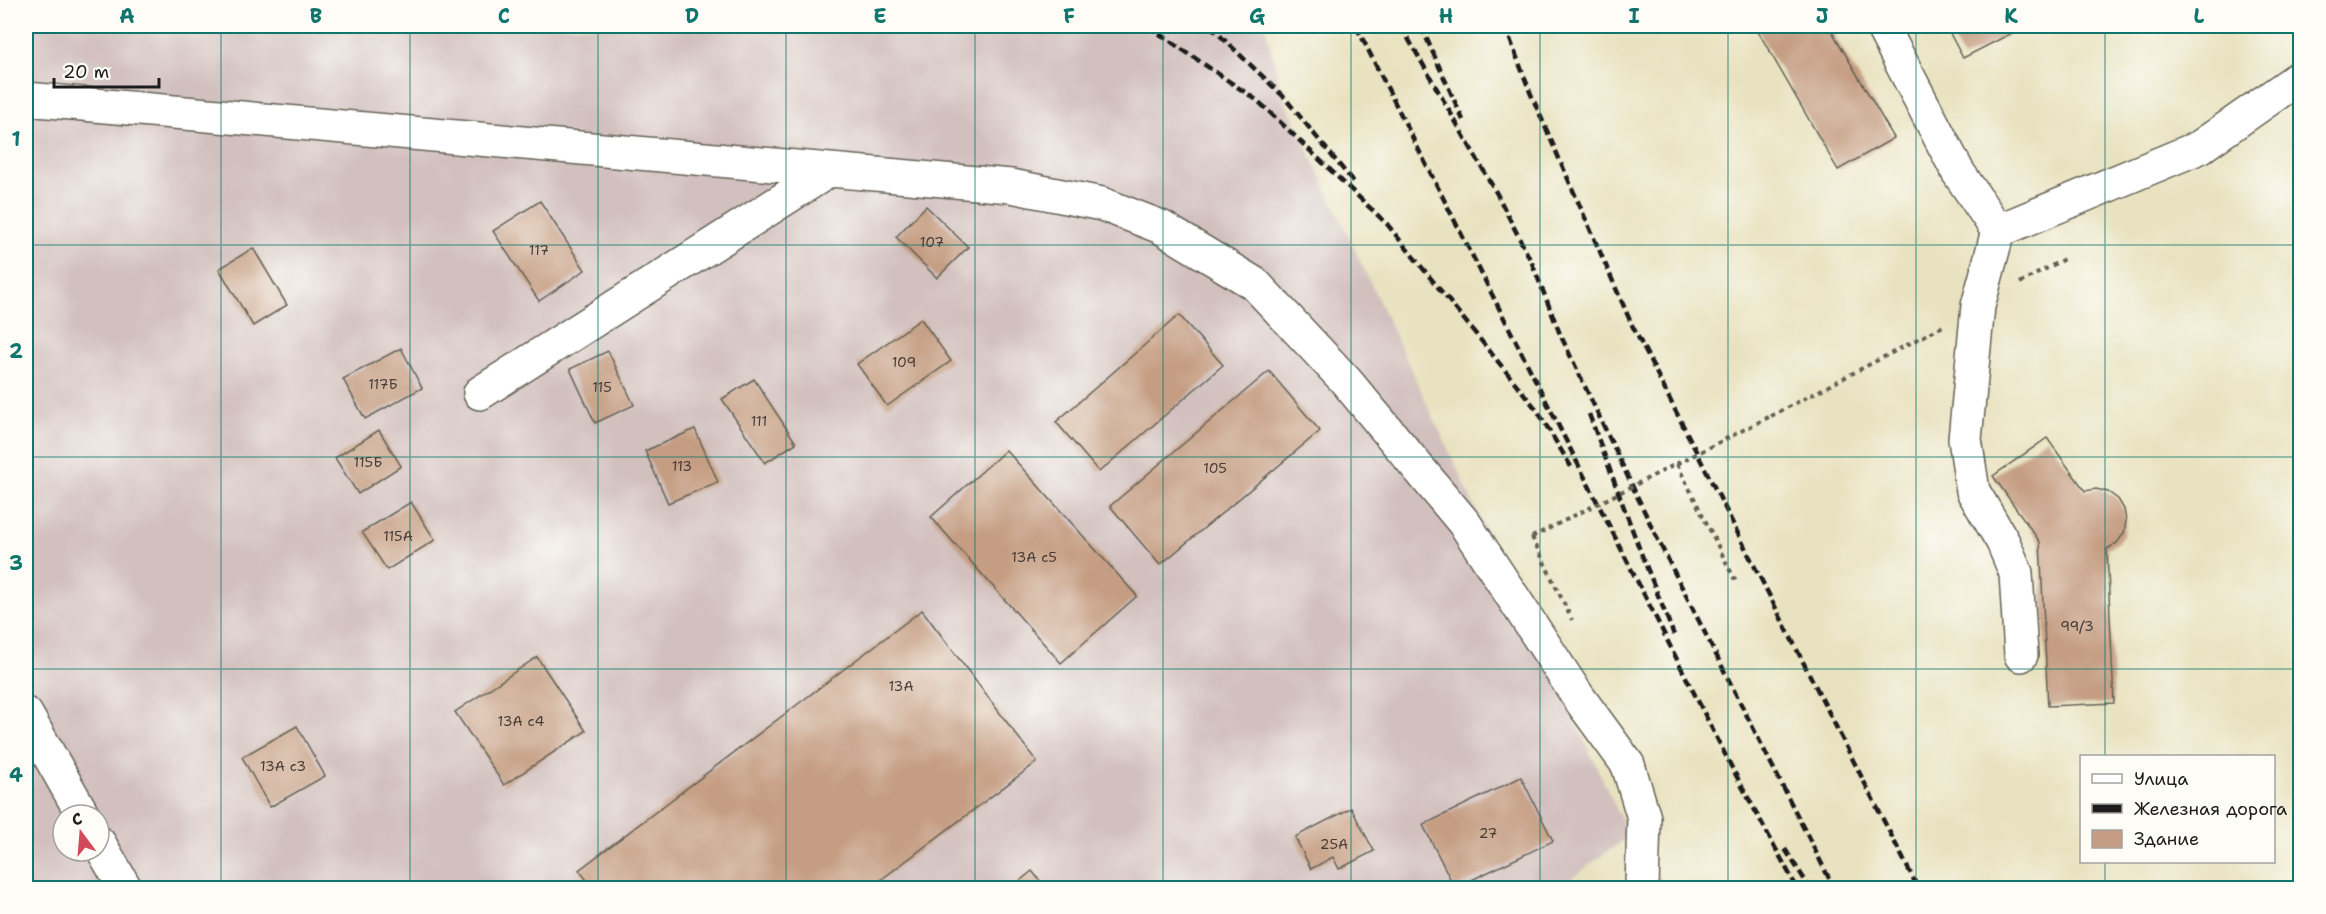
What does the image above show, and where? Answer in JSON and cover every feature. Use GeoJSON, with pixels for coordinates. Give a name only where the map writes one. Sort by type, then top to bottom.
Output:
{"type":"FeatureCollection","features":[{"type":"Feature","properties":{"kind":"lane"},"geometry":{"type":"LineString","coordinates":[[1882,26],[1958,172],[1998,231],[1978,306],[1965,439],[1973,491],[2003,542],[2016,573],[2021,655]]}},
{"type":"Feature","properties":{"kind":"lane"},"geometry":{"type":"LineString","coordinates":[[1998,231],[2200,147],[2301,77]]}},
{"type":"Feature","properties":{"kind":"lane"},"geometry":{"type":"LineString","coordinates":[[26,99],[1011,186],[1102,204],[1161,227],[1255,284],[1346,381],[1465,524],[1579,698],[1628,765],[1644,818],[1642,888]]}},
{"type":"Feature","properties":{"kind":"lane"},"geometry":{"type":"LineString","coordinates":[[480,393],[828,171]]}},
{"type":"Feature","properties":{"kind":"lane"},"geometry":{"type":"LineString","coordinates":[[26,714],[76,803]]}},
{"type":"Feature","properties":{"kind":"lane"},"geometry":{"type":"LineString","coordinates":[[110,863],[124,888]]}},
{"type":"Feature","properties":{"kind":"path"},"geometry":{"type":"LineString","coordinates":[[1575,627],[1532,537],[1859,371]]}},
{"type":"Feature","properties":{"kind":"path"},"geometry":{"type":"LineString","coordinates":[[1677,464],[1736,582]]}},
{"type":"Feature","properties":{"kind":"shaded area"},"geometry":{"type":"Polygon","coordinates":[[[26,26],[1265,26],[1283,96],[1629,836],[1558,888],[26,888],[26,26]]]}},
{"type":"Feature","properties":{"kind":"building"},"geometry":{"type":"Polygon","coordinates":[[[1755,26],[1829,26],[1894,138],[1838,170],[1755,26]]]}},
{"type":"Feature","properties":{"kind":"building"},"geometry":{"type":"Polygon","coordinates":[[[1946,26],[2021,26],[2022,28],[1963,58],[1946,26]]]}},
{"type":"Feature","properties":{"kind":"building"},"geometry":{"type":"Polygon","coordinates":[[[540,201],[585,270],[539,301],[493,231],[540,201]]]}},
{"type":"Feature","properties":{"kind":"building"},"geometry":{"type":"Polygon","coordinates":[[[926,206],[968,247],[937,278],[896,237],[926,206]]]}},
{"type":"Feature","properties":{"kind":"building"},"geometry":{"type":"Polygon","coordinates":[[[253,248],[287,305],[253,326],[219,269],[253,248]]]}},
{"type":"Feature","properties":{"kind":"building"},"geometry":{"type":"Polygon","coordinates":[[[1179,315],[1223,365],[1099,472],[1056,422],[1179,315]]]}},
{"type":"Feature","properties":{"kind":"building"},"geometry":{"type":"Polygon","coordinates":[[[921,319],[951,361],[887,406],[857,364],[921,319]]]}},
{"type":"Feature","properties":{"kind":"building"},"geometry":{"type":"Polygon","coordinates":[[[401,348],[422,388],[365,419],[343,379],[401,348]]]}},
{"type":"Feature","properties":{"kind":"building"},"geometry":{"type":"Polygon","coordinates":[[[608,351],[634,405],[595,423],[570,369],[608,351]]]}},
{"type":"Feature","properties":{"kind":"building"},"geometry":{"type":"Polygon","coordinates":[[[1269,371],[1320,431],[1160,565],[1110,506],[1269,371]]]}},
{"type":"Feature","properties":{"kind":"building"},"geometry":{"type":"Polygon","coordinates":[[[754,379],[796,443],[765,463],[722,399],[754,379]]]}},
{"type":"Feature","properties":{"kind":"building"},"geometry":{"type":"Polygon","coordinates":[[[695,429],[718,482],[668,503],[645,451],[695,429]]]}},
{"type":"Feature","properties":{"kind":"building"},"geometry":{"type":"Polygon","coordinates":[[[379,430],[401,466],[358,494],[335,458],[379,430]]]}},
{"type":"Feature","properties":{"kind":"building"},"geometry":{"type":"Polygon","coordinates":[[[2047,438],[2085,491],[2096,489],[2108,492],[2118,499],[2124,509],[2126,521],[2124,533],[2117,543],[2107,549],[2114,703],[2048,706],[2040,542],[1993,476],[2047,438]]]}},
{"type":"Feature","properties":{"kind":"building"},"geometry":{"type":"Polygon","coordinates":[[[1006,450],[1137,596],[1061,663],[931,517],[1006,450]]]}},
{"type":"Feature","properties":{"kind":"building"},"geometry":{"type":"Polygon","coordinates":[[[411,502],[435,540],[387,570],[362,532],[411,502]]]}},
{"type":"Feature","properties":{"kind":"building"},"geometry":{"type":"Polygon","coordinates":[[[922,610],[1037,762],[870,888],[593,888],[579,870],[922,610]]]}},
{"type":"Feature","properties":{"kind":"building"},"geometry":{"type":"Polygon","coordinates":[[[537,657],[586,731],[504,785],[455,712],[537,657]]]}},
{"type":"Feature","properties":{"kind":"building"},"geometry":{"type":"Polygon","coordinates":[[[297,726],[325,776],[270,807],[242,757],[297,726]]]}},
{"type":"Feature","properties":{"kind":"building"},"geometry":{"type":"Polygon","coordinates":[[[1521,777],[1553,841],[1455,888],[1423,825],[1521,777]]]}},
{"type":"Feature","properties":{"kind":"building"},"geometry":{"type":"Polygon","coordinates":[[[1351,808],[1374,851],[1339,869],[1333,857],[1311,869],[1295,837],[1351,808]]]}},
{"type":"Feature","properties":{"kind":"building"},"geometry":{"type":"Polygon","coordinates":[[[1032,871],[1046,888],[1011,888],[1032,871]]]}},
{"type":"Feature","properties":{"kind":"railway"},"geometry":{"type":"LineString","coordinates":[[1148,26],[1258,101],[1387,224],[1537,410],[1573,470]]}},
{"type":"Feature","properties":{"kind":"railway"},"geometry":{"type":"LineString","coordinates":[[1210,26],[1284,97],[1355,184]]}},
{"type":"Feature","properties":{"kind":"railway"},"geometry":{"type":"LineString","coordinates":[[1356,26],[1731,766],[1797,888]]}},
{"type":"Feature","properties":{"kind":"railway"},"geometry":{"type":"LineString","coordinates":[[1401,26],[1497,194],[1532,263],[1560,334],[1657,538],[1834,888]]}},
{"type":"Feature","properties":{"kind":"railway"},"geometry":{"type":"LineString","coordinates":[[1421,26],[1463,120]]}},
{"type":"Feature","properties":{"kind":"railway"},"geometry":{"type":"LineString","coordinates":[[1505,26],[1530,92],[1632,325],[1918,888]]}},
{"type":"Feature","properties":{"kind":"railway"},"geometry":{"type":"LineString","coordinates":[[1589,414],[1674,635]]}},
{"type":"Feature","properties":{"kind":"railway"},"geometry":{"type":"LineString","coordinates":[[1785,849],[1810,888]]}}]}
